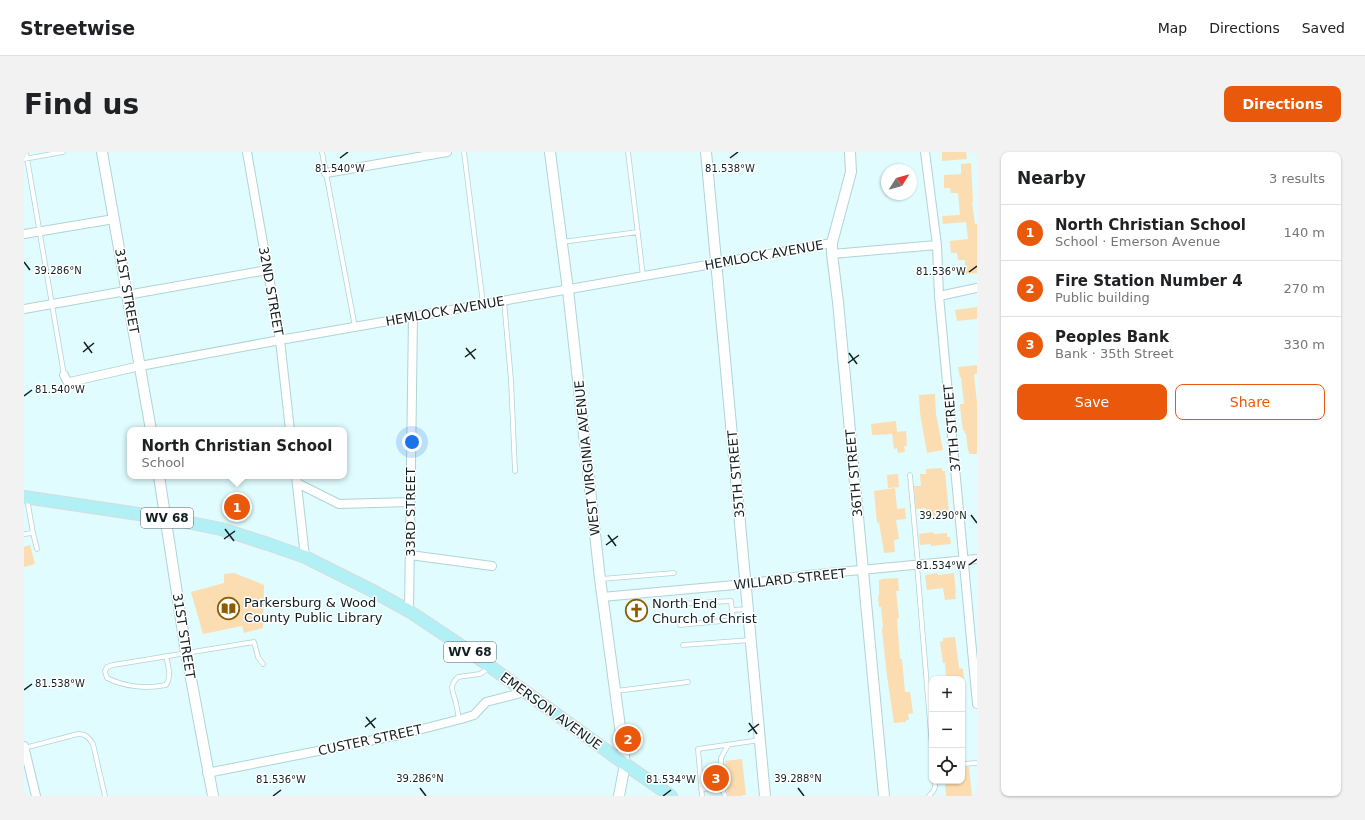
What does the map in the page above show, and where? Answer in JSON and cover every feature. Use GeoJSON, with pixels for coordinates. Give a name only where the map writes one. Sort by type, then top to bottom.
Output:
{"type":"FeatureCollection","features":[{"type":"Feature","properties":{"kind":"main road","name":"EMERSON AVENUE"},"geometry":{"type":"LineString","coordinates":[[25,498],[166,518],[221,528],[305,558],[371,590],[409,611],[491,667],[671,796]]}},
{"type":"Feature","properties":{"kind":"street","name":"31ST STREET"},"geometry":{"type":"LineString","coordinates":[[102,152],[150,427]]}},
{"type":"Feature","properties":{"kind":"street","name":"32ND STREET"},"geometry":{"type":"LineString","coordinates":[[248,152],[280,340],[290,427]]}},
{"type":"Feature","properties":{"kind":"street"},"geometry":{"type":"LineString","coordinates":[[326,173],[447,152]]}},
{"type":"Feature","properties":{"kind":"street","name":"WEST VIRGINIA AVENUE"},"geometry":{"type":"LineString","coordinates":[[550,152],[568,290],[602,597],[625,764],[619,796]]}},
{"type":"Feature","properties":{"kind":"street","name":"35TH STREET"},"geometry":{"type":"LineString","coordinates":[[706,152],[766,796]]}},
{"type":"Feature","properties":{"kind":"street","name":"36TH STREET"},"geometry":{"type":"LineString","coordinates":[[850,152],[851,172],[832,243],[832,254],[838,302],[884,796]]}},
{"type":"Feature","properties":{"kind":"street","name":"37TH STREET"},"geometry":{"type":"LineString","coordinates":[[925,152],[937,245],[939,296],[974,644],[977,704]]}},
{"type":"Feature","properties":{"kind":"street"},"geometry":{"type":"LineString","coordinates":[[24,234],[114,219]]}},
{"type":"Feature","properties":{"kind":"street","name":"HEMLOCK AVENUE"},"geometry":{"type":"LineString","coordinates":[[64,375],[67,381],[70,382],[140,366],[280,340],[832,243]]}},
{"type":"Feature","properties":{"kind":"street","name":"HEMLOCK AVENUE"},"geometry":{"type":"LineString","coordinates":[[832,254],[937,245]]}},
{"type":"Feature","properties":{"kind":"street"},"geometry":{"type":"LineString","coordinates":[[24,309],[120,292],[127,295],[267,270]]}},
{"type":"Feature","properties":{"kind":"street"},"geometry":{"type":"LineString","coordinates":[[939,296],[977,288]]}},
{"type":"Feature","properties":{"kind":"street","name":"33RD STREET"},"geometry":{"type":"LineString","coordinates":[[409,611],[413,317]]}},
{"type":"Feature","properties":{"kind":"street","name":"31ST STREET"},"geometry":{"type":"LineString","coordinates":[[160,479],[186,652],[207,773],[213,796]]}},
{"type":"Feature","properties":{"kind":"street"},"geometry":{"type":"LineString","coordinates":[[296,480],[339,504],[410,502]]}},
{"type":"Feature","properties":{"kind":"street"},"geometry":{"type":"LineString","coordinates":[[296,480],[305,558]]}},
{"type":"Feature","properties":{"kind":"street"},"geometry":{"type":"LineString","coordinates":[[410,555],[492,566]]}},
{"type":"Feature","properties":{"kind":"street","name":"WILLARD STREET"},"geometry":{"type":"LineString","coordinates":[[602,597],[746,584],[808,575],[863,571],[977,559]]}},
{"type":"Feature","properties":{"kind":"street","name":"CUSTER STREET"},"geometry":{"type":"LineString","coordinates":[[207,773],[399,734],[459,720],[474,715],[486,702],[525,692]]}},
{"type":"Feature","properties":{"kind":"street"},"geometry":{"type":"LineString","coordinates":[[24,747],[36,796]]}},
{"type":"Feature","properties":{"kind":"lane"},"geometry":{"type":"LineString","coordinates":[[26,152],[25,159],[64,375]]}},
{"type":"Feature","properties":{"kind":"lane"},"geometry":{"type":"LineString","coordinates":[[25,159],[63,152]]}},
{"type":"Feature","properties":{"kind":"lane"},"geometry":{"type":"LineString","coordinates":[[322,152],[355,327]]}},
{"type":"Feature","properties":{"kind":"lane"},"geometry":{"type":"LineString","coordinates":[[464,152],[483,304]]}},
{"type":"Feature","properties":{"kind":"lane"},"geometry":{"type":"LineString","coordinates":[[628,152],[643,276]]}},
{"type":"Feature","properties":{"kind":"lane"},"geometry":{"type":"LineString","coordinates":[[561,242],[638,232]]}},
{"type":"Feature","properties":{"kind":"lane"},"geometry":{"type":"LineString","coordinates":[[504,301],[511,380],[515,471]]}},
{"type":"Feature","properties":{"kind":"lane"},"geometry":{"type":"LineString","coordinates":[[910,475],[929,712]]}},
{"type":"Feature","properties":{"kind":"lane"},"geometry":{"type":"LineString","coordinates":[[25,498],[38,549]]}},
{"type":"Feature","properties":{"kind":"lane"},"geometry":{"type":"LineString","coordinates":[[24,534],[33,533]]}},
{"type":"Feature","properties":{"kind":"lane"},"geometry":{"type":"LineString","coordinates":[[600,580],[674,573]]}},
{"type":"Feature","properties":{"kind":"lane"},"geometry":{"type":"LineString","coordinates":[[678,604],[731,601],[733,620],[680,625]]}},
{"type":"Feature","properties":{"kind":"lane"},"geometry":{"type":"LineString","coordinates":[[732,610],[749,609]]}},
{"type":"Feature","properties":{"kind":"lane"},"geometry":{"type":"LineString","coordinates":[[683,645],[752,640]]}},
{"type":"Feature","properties":{"kind":"lane"},"geometry":{"type":"LineString","coordinates":[[166,656],[169,674],[166,685],[151,688],[118,683],[107,678],[105,672],[107,667],[113,665],[186,652],[254,642],[258,657],[263,664]]}},
{"type":"Feature","properties":{"kind":"lane"},"geometry":{"type":"LineString","coordinates":[[459,720],[456,703],[451,689],[453,682],[458,676],[480,674],[491,667]]}},
{"type":"Feature","properties":{"kind":"lane"},"geometry":{"type":"LineString","coordinates":[[615,691],[688,682]]}},
{"type":"Feature","properties":{"kind":"lane"},"geometry":{"type":"LineString","coordinates":[[24,747],[83,734],[90,739],[93,744],[105,796]]}},
{"type":"Feature","properties":{"kind":"lane"},"geometry":{"type":"LineString","coordinates":[[702,796],[698,749],[760,740]]}},
{"type":"Feature","properties":{"kind":"lane"},"geometry":{"type":"LineString","coordinates":[[721,764],[728,745]]}},
{"type":"Feature","properties":{"kind":"lane"},"geometry":{"type":"LineString","coordinates":[[965,764],[977,763]]}},
{"type":"Feature","properties":{"kind":"lane"},"geometry":{"type":"LineString","coordinates":[[718,788],[722,778]]}},
{"type":"Feature","properties":{"kind":"lane"},"geometry":{"type":"LineString","coordinates":[[929,796],[933,792],[936,784]]}},
{"type":"Feature","properties":{"kind":"lane"},"geometry":{"type":"LineString","coordinates":[[701,789],[718,788],[723,791],[725,796]]}},
{"type":"Feature","properties":{"kind":"building"},"geometry":{"type":"Polygon","coordinates":[[[942,152],[966,152],[967,159],[942,161],[942,152]]]}},
{"type":"Feature","properties":{"kind":"building"},"geometry":{"type":"Polygon","coordinates":[[[971,163],[972,202],[975,224],[977,224],[977,273],[965,274],[965,260],[958,260],[957,253],[951,253],[950,241],[968,239],[966,222],[943,224],[942,216],[960,215],[958,193],[951,193],[950,188],[944,188],[944,175],[961,174],[961,164],[971,163]]]}},
{"type":"Feature","properties":{"kind":"building"},"geometry":{"type":"Polygon","coordinates":[[[977,307],[977,319],[957,321],[955,310],[977,307]]]}},
{"type":"Feature","properties":{"kind":"building"},"geometry":{"type":"Polygon","coordinates":[[[977,365],[977,374],[974,374],[977,403],[977,454],[969,454],[966,433],[965,434],[963,430],[961,416],[960,404],[964,404],[961,377],[958,367],[977,365]]]}},
{"type":"Feature","properties":{"kind":"building"},"geometry":{"type":"Polygon","coordinates":[[[935,394],[936,414],[943,450],[927,453],[920,413],[919,395],[935,394]]]}},
{"type":"Feature","properties":{"kind":"building"},"geometry":{"type":"Polygon","coordinates":[[[896,421],[897,432],[906,431],[907,446],[904,446],[905,452],[898,453],[897,448],[894,449],[892,434],[872,435],[871,424],[896,421]]]}},
{"type":"Feature","properties":{"kind":"building"},"geometry":{"type":"Polygon","coordinates":[[[942,468],[942,471],[945,471],[949,514],[927,516],[926,508],[916,509],[914,486],[921,486],[920,474],[926,474],[926,469],[942,468]]]}},
{"type":"Feature","properties":{"kind":"building"},"geometry":{"type":"Polygon","coordinates":[[[898,474],[899,487],[888,488],[887,475],[898,474]]]}},
{"type":"Feature","properties":{"kind":"building"},"geometry":{"type":"Polygon","coordinates":[[[895,488],[897,509],[905,508],[906,519],[896,520],[899,539],[894,540],[895,552],[884,553],[879,522],[877,523],[874,491],[895,488]]]}},
{"type":"Feature","properties":{"kind":"building"},"geometry":{"type":"Polygon","coordinates":[[[933,532],[933,534],[947,533],[947,537],[950,537],[951,544],[931,546],[931,544],[920,545],[919,534],[933,532]]]}},
{"type":"Feature","properties":{"kind":"building"},"geometry":{"type":"Polygon","coordinates":[[[30,545],[35,564],[24,567],[24,547],[30,545]]]}},
{"type":"Feature","properties":{"kind":"building","name":"Parkersburg & Wood County Public Library"},"geometry":{"type":"Polygon","coordinates":[[[234,573],[264,585],[263,628],[244,633],[242,626],[203,634],[191,592],[224,583],[224,574],[234,573]]]}},
{"type":"Feature","properties":{"kind":"building"},"geometry":{"type":"Polygon","coordinates":[[[938,573],[938,575],[954,573],[956,599],[945,600],[943,588],[927,590],[925,575],[938,573]]]}},
{"type":"Feature","properties":{"kind":"building"},"geometry":{"type":"Polygon","coordinates":[[[898,578],[899,591],[896,591],[899,618],[897,619],[900,659],[902,659],[905,692],[910,692],[913,713],[908,714],[909,720],[906,720],[906,722],[894,723],[887,676],[881,607],[879,607],[878,596],[879,580],[898,578]]]}},
{"type":"Feature","properties":{"kind":"building"},"geometry":{"type":"Polygon","coordinates":[[[955,637],[959,668],[963,669],[964,676],[946,676],[945,663],[943,663],[940,642],[943,641],[943,638],[955,637]]]}},
{"type":"Feature","properties":{"kind":"building"},"geometry":{"type":"Polygon","coordinates":[[[742,759],[746,795],[728,796],[725,777],[723,775],[720,775],[718,778],[707,780],[705,766],[718,764],[721,767],[726,763],[725,761],[742,759]]]}},
{"type":"Feature","properties":{"kind":"building"},"geometry":{"type":"Polygon","coordinates":[[[965,767],[969,767],[972,796],[946,796],[945,784],[965,784],[965,767]]]}},
{"type":"Feature","properties":{"kind":"place","name":"North Christian School"},"geometry":{"type":"Point","coordinates":[237,507]}},
{"type":"Feature","properties":{"kind":"place","name":"Parkersburg & Wood County Public Library"},"geometry":{"type":"Point","coordinates":[229,609]}},
{"type":"Feature","properties":{"kind":"place","name":"North End Church of Christ"},"geometry":{"type":"Point","coordinates":[636,610]}},
{"type":"Feature","properties":{"kind":"place","name":"Fire Station Number 4"},"geometry":{"type":"Point","coordinates":[628,739]}},
{"type":"Feature","properties":{"kind":"place","name":"Peoples Bank"},"geometry":{"type":"Point","coordinates":[716,778]}}]}
